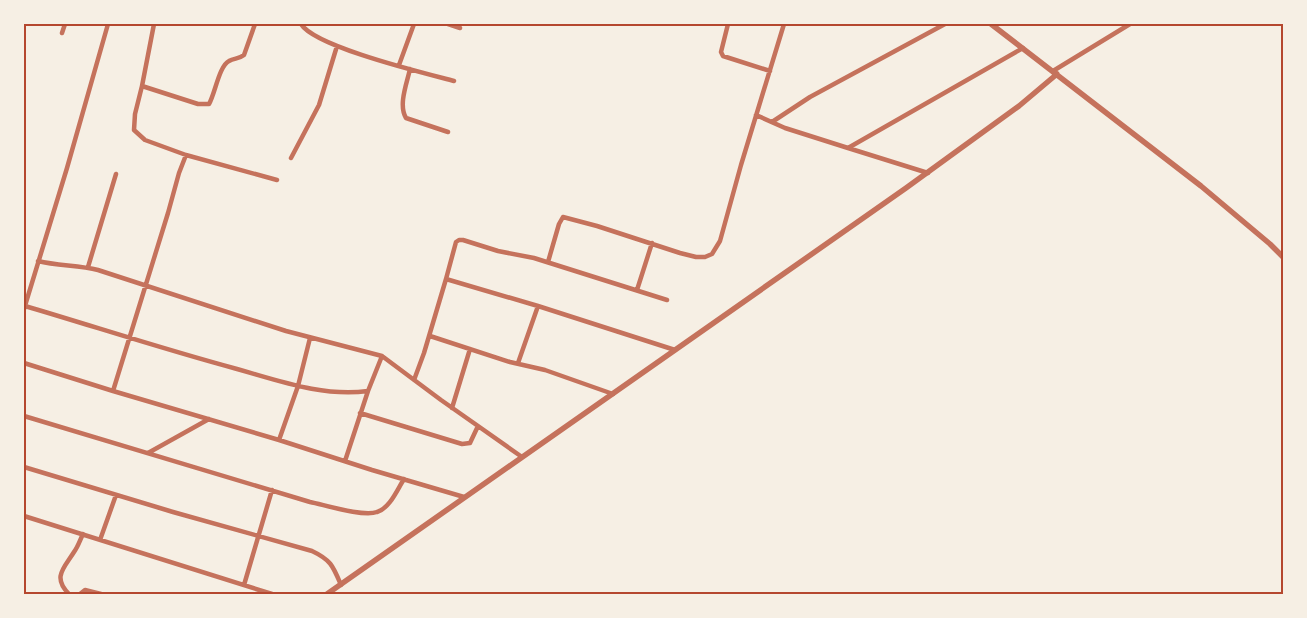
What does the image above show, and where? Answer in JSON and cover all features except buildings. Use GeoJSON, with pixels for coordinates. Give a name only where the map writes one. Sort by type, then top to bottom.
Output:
{"type":"FeatureCollection","features":[{"type":"Feature","properties":{"kind":"street"},"geometry":{"type":"LineString","coordinates":[[62,33],[65,24]]}},
{"type":"Feature","properties":{"kind":"street"},"geometry":{"type":"LineString","coordinates":[[108,24],[24,307],[298,386],[338,393],[368,390]]}},
{"type":"Feature","properties":{"kind":"street"},"geometry":{"type":"LineString","coordinates":[[154,24],[135,114],[134,130],[145,140],[186,155],[277,180]]}},
{"type":"Feature","properties":{"kind":"street"},"geometry":{"type":"LineString","coordinates":[[142,86],[198,104],[209,104],[223,67],[227,61],[244,55],[255,24]]}},
{"type":"Feature","properties":{"kind":"street"},"geometry":{"type":"LineString","coordinates":[[301,24],[318,38],[337,46],[454,81]]}},
{"type":"Feature","properties":{"kind":"street"},"geometry":{"type":"LineString","coordinates":[[399,65],[414,24]]}},
{"type":"Feature","properties":{"kind":"street"},"geometry":{"type":"LineString","coordinates":[[448,24],[460,28]]}},
{"type":"Feature","properties":{"kind":"street"},"geometry":{"type":"LineString","coordinates":[[728,24],[721,52],[723,56],[770,71]]}},
{"type":"Feature","properties":{"kind":"street"},"geometry":{"type":"LineString","coordinates":[[548,262],[559,224],[563,217],[696,257],[705,257],[712,254],[720,241],[784,24]]}},
{"type":"Feature","properties":{"kind":"street"},"geometry":{"type":"LineString","coordinates":[[772,122],[810,97],[945,24]]}},
{"type":"Feature","properties":{"kind":"street"},"geometry":{"type":"LineString","coordinates":[[991,24],[1201,186],[1283,257]]}},
{"type":"Feature","properties":{"kind":"street"},"geometry":{"type":"LineString","coordinates":[[327,594],[928,172],[1019,106],[1057,74],[1130,24]]}},
{"type":"Feature","properties":{"kind":"street"},"geometry":{"type":"LineString","coordinates":[[291,158],[319,105],[337,46]]}},
{"type":"Feature","properties":{"kind":"street"},"geometry":{"type":"LineString","coordinates":[[848,148],[1022,48]]}},
{"type":"Feature","properties":{"kind":"street"},"geometry":{"type":"LineString","coordinates":[[410,69],[402,106],[406,118],[448,132]]}},
{"type":"Feature","properties":{"kind":"street"},"geometry":{"type":"LineString","coordinates":[[756,115],[848,148],[928,172]]}},
{"type":"Feature","properties":{"kind":"street"},"geometry":{"type":"LineString","coordinates":[[113,391],[186,155]]}},
{"type":"Feature","properties":{"kind":"street"},"geometry":{"type":"LineString","coordinates":[[88,267],[116,174]]}},
{"type":"Feature","properties":{"kind":"street"},"geometry":{"type":"LineString","coordinates":[[414,380],[430,336],[453,250],[456,242],[459,240],[548,262],[667,300]]}},
{"type":"Feature","properties":{"kind":"street"},"geometry":{"type":"LineString","coordinates":[[637,290],[652,243]]}},
{"type":"Feature","properties":{"kind":"street"},"geometry":{"type":"LineString","coordinates":[[38,261],[55,265],[88,267],[310,338],[382,356],[522,457]]}},
{"type":"Feature","properties":{"kind":"street"},"geometry":{"type":"LineString","coordinates":[[446,279],[675,350]]}},
{"type":"Feature","properties":{"kind":"street"},"geometry":{"type":"LineString","coordinates":[[518,364],[538,306]]}},
{"type":"Feature","properties":{"kind":"street"},"geometry":{"type":"LineString","coordinates":[[430,336],[518,364],[545,370],[613,394]]}},
{"type":"Feature","properties":{"kind":"street"},"geometry":{"type":"LineString","coordinates":[[279,440],[298,386],[310,338]]}},
{"type":"Feature","properties":{"kind":"street"},"geometry":{"type":"LineString","coordinates":[[452,408],[470,349]]}},
{"type":"Feature","properties":{"kind":"street"},"geometry":{"type":"LineString","coordinates":[[345,461],[368,390],[382,356]]}},
{"type":"Feature","properties":{"kind":"street"},"geometry":{"type":"LineString","coordinates":[[24,363],[464,496]]}},
{"type":"Feature","properties":{"kind":"street"},"geometry":{"type":"LineString","coordinates":[[360,413],[462,444],[470,443],[478,426]]}},
{"type":"Feature","properties":{"kind":"street"},"geometry":{"type":"LineString","coordinates":[[24,416],[272,490],[350,511],[378,512],[390,502],[404,479]]}},
{"type":"Feature","properties":{"kind":"street"},"geometry":{"type":"LineString","coordinates":[[148,453],[209,419]]}},
{"type":"Feature","properties":{"kind":"street"},"geometry":{"type":"LineString","coordinates":[[24,467],[322,556],[332,564],[341,584]]}},
{"type":"Feature","properties":{"kind":"street"},"geometry":{"type":"LineString","coordinates":[[244,585],[272,490]]}},
{"type":"Feature","properties":{"kind":"street"},"geometry":{"type":"LineString","coordinates":[[100,540],[116,495]]}},
{"type":"Feature","properties":{"kind":"street"},"geometry":{"type":"LineString","coordinates":[[24,516],[272,594]]}},
{"type":"Feature","properties":{"kind":"street"},"geometry":{"type":"LineString","coordinates":[[69,594],[61,584],[60,578],[64,565],[76,549],[83,534]]}},
{"type":"Feature","properties":{"kind":"street"},"geometry":{"type":"LineString","coordinates":[[80,594],[85,590],[101,594]]}}]}
